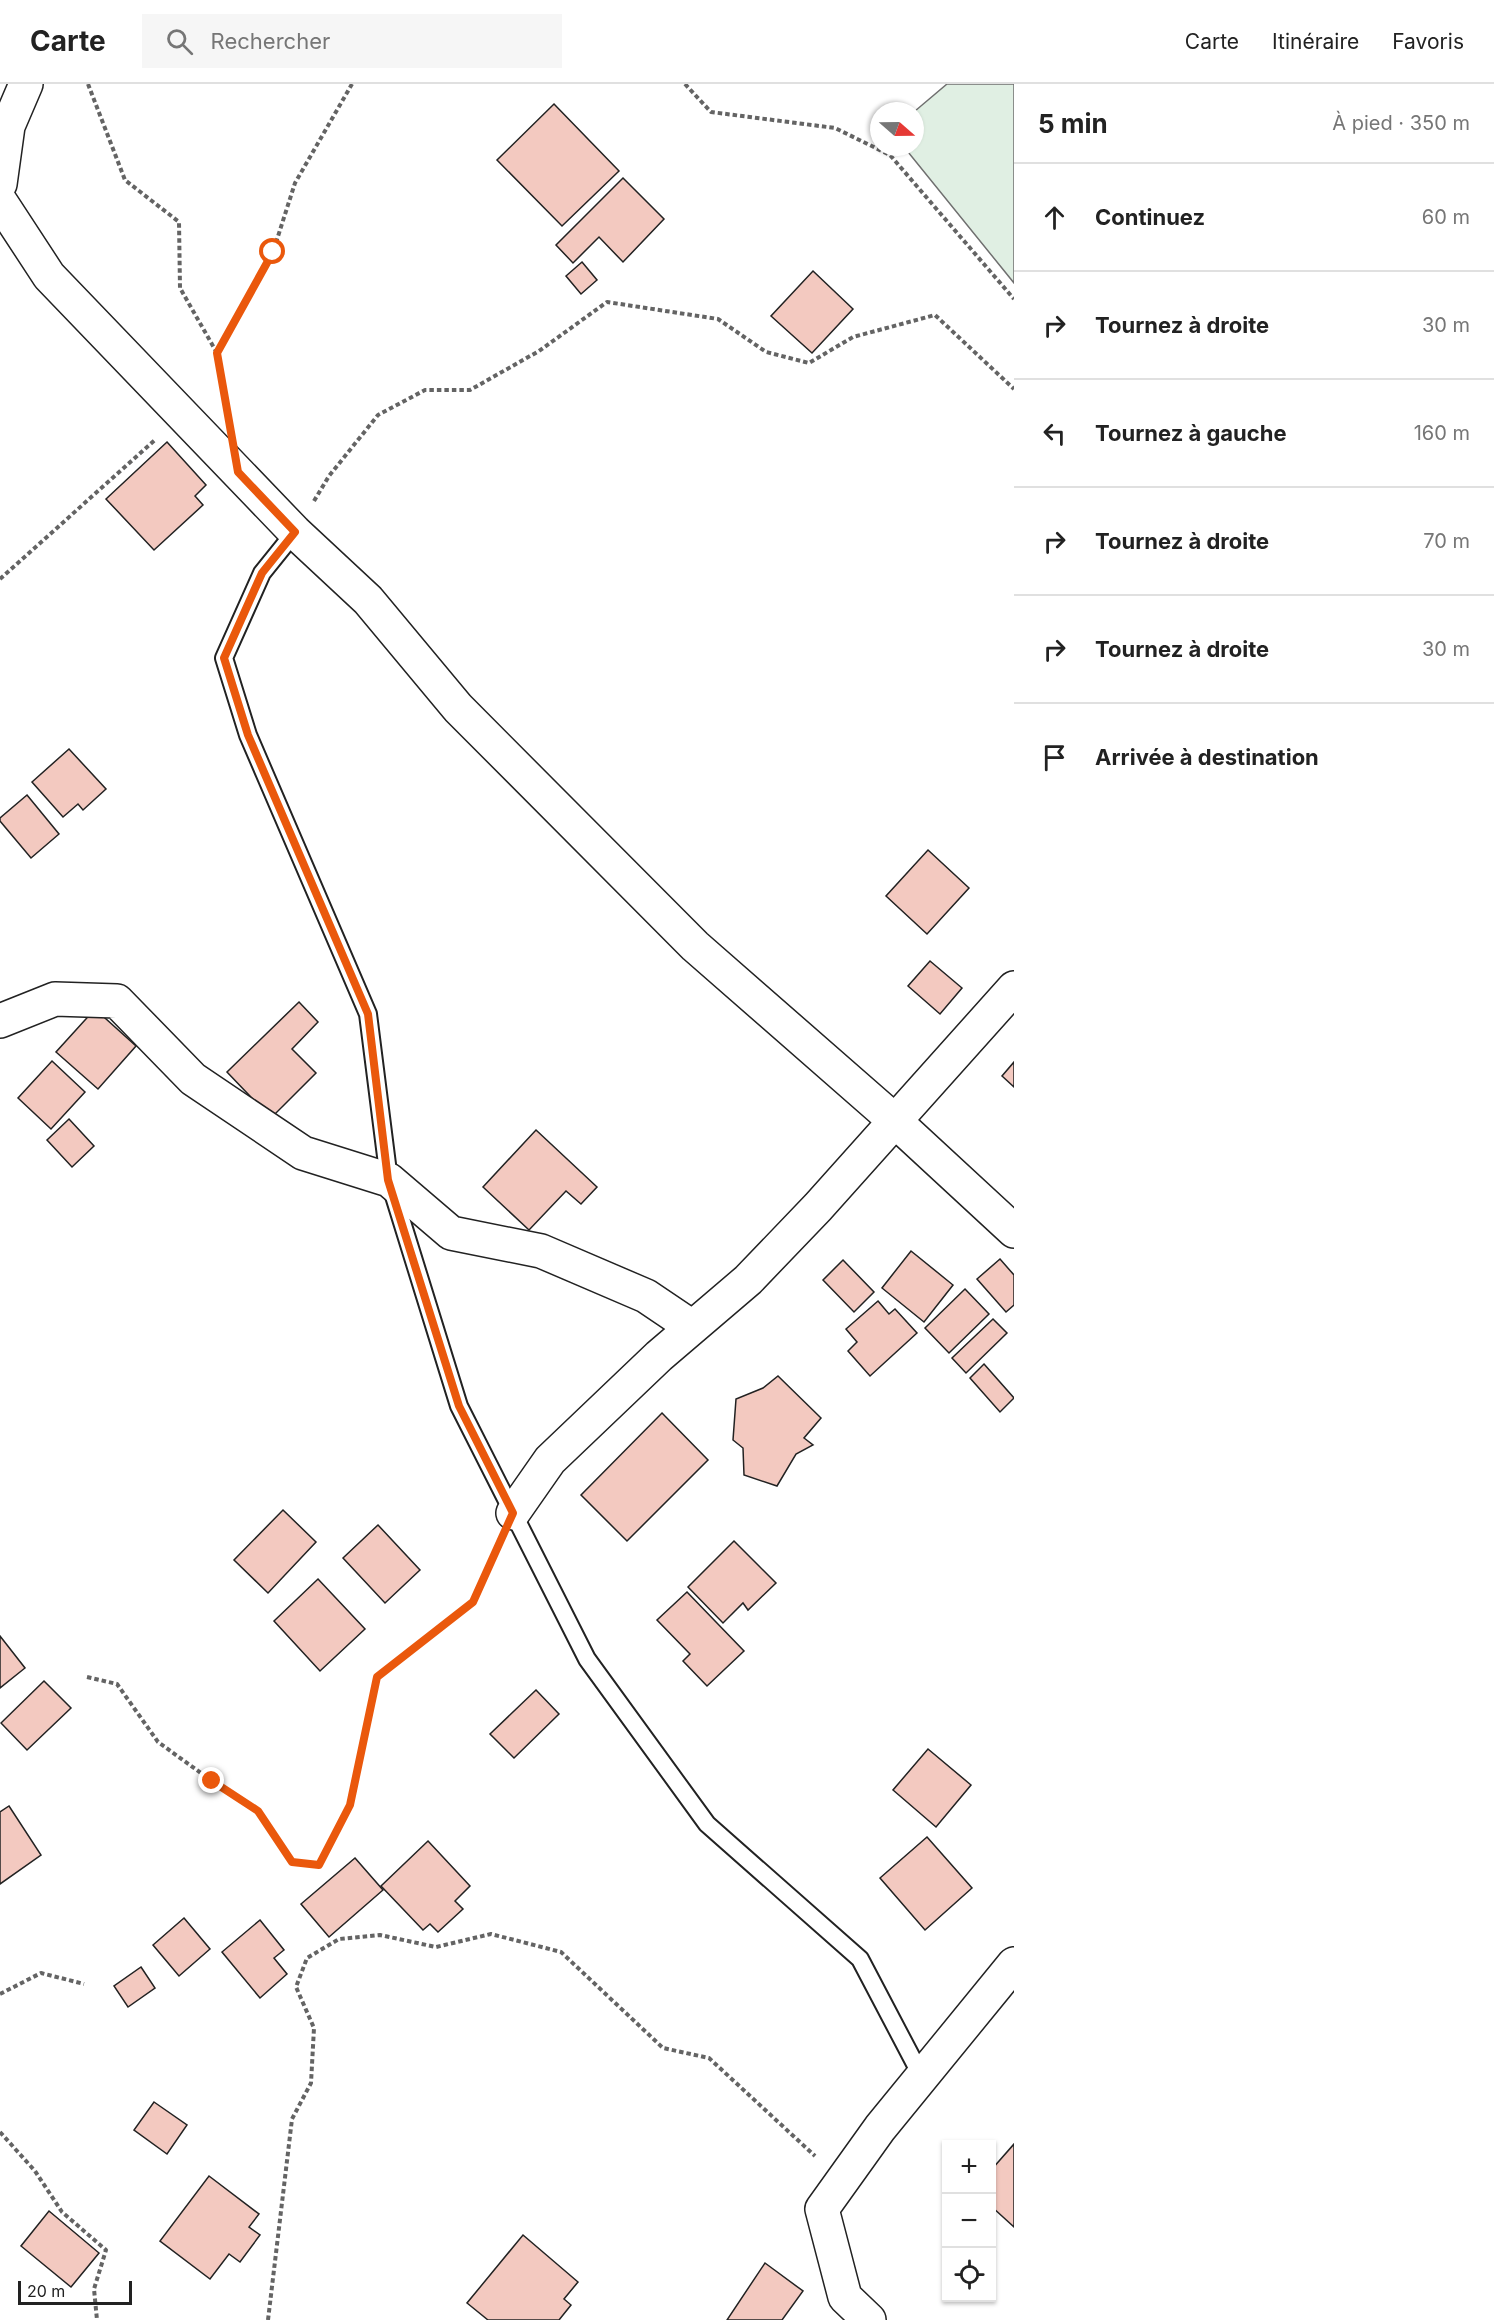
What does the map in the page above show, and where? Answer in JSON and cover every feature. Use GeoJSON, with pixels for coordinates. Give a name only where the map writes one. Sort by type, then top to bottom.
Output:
{"type":"FeatureCollection","features":[{"type":"Feature","properties":{"kind":"street"},"geometry":{"type":"LineString","coordinates":[[0,184],[8,126],[26,84]]}},
{"type":"Feature","properties":{"kind":"street"},"geometry":{"type":"LineString","coordinates":[[0,201],[49,276],[295,532],[368,600],[458,708],[695,946],[895,1122],[1014,1232]]}},
{"type":"Feature","properties":{"kind":"street"},"geometry":{"type":"LineString","coordinates":[[513,1513],[550,1460],[659,1356],[748,1280],[818,1207],[1014,988]]}},
{"type":"Feature","properties":{"kind":"street"},"geometry":{"type":"LineString","coordinates":[[0,1021],[55,999],[117,1001],[193,1079],[303,1153],[388,1180],[451,1233],[541,1251],[646,1296],[692,1327]]}},
{"type":"Feature","properties":{"kind":"street"},"geometry":{"type":"LineString","coordinates":[[869,2320],[845,2297],[822,2210],[880,2128],[1014,1964]]}},
{"type":"Feature","properties":{"kind":"lane"},"geometry":{"type":"LineString","coordinates":[[295,532],[262,573],[224,658],[248,735],[368,1014],[388,1180],[459,1406],[587,1659],[707,1824],[860,1959],[922,2077]]}},
{"type":"Feature","properties":{"kind":"path"},"geometry":{"type":"LineString","coordinates":[[88,84],[125,180],[179,222],[180,288],[217,353],[228,418]]}},
{"type":"Feature","properties":{"kind":"path"},"geometry":{"type":"LineString","coordinates":[[217,353],[273,252],[295,183],[352,84]]}},
{"type":"Feature","properties":{"kind":"path"},"geometry":{"type":"LineString","coordinates":[[685,84],[711,112],[835,128],[891,155],[1014,299]]}},
{"type":"Feature","properties":{"kind":"path"},"geometry":{"type":"LineString","coordinates":[[295,532],[329,476],[378,415],[425,390],[470,390],[539,351],[607,302],[718,318],[765,352],[809,363],[853,337],[935,315],[1014,389]]}},
{"type":"Feature","properties":{"kind":"path"},"geometry":{"type":"LineString","coordinates":[[0,579],[183,415]]}},
{"type":"Feature","properties":{"kind":"path"},"geometry":{"type":"LineString","coordinates":[[87,1677],[117,1684],[158,1742],[258,1811],[292,1862],[319,1865],[350,1805],[377,1677],[473,1602],[513,1513]]}},
{"type":"Feature","properties":{"kind":"path"},"geometry":{"type":"LineString","coordinates":[[268,2320],[292,2119],[311,2083],[314,2028],[296,1987],[307,1958],[339,1939],[380,1935],[436,1947],[491,1934],[561,1952],[663,2048],[710,2058],[842,2181]]}},
{"type":"Feature","properties":{"kind":"path"},"geometry":{"type":"LineString","coordinates":[[0,1994],[41,1973],[84,1984]]}},
{"type":"Feature","properties":{"kind":"path"},"geometry":{"type":"LineString","coordinates":[[0,2132],[35,2171],[62,2212],[106,2250],[94,2289],[97,2320]]}},
{"type":"Feature","properties":{"kind":"green space"},"geometry":{"type":"Polygon","coordinates":[[[947,84],[1014,84],[1014,283],[911,156],[924,156],[924,103],[947,84]]]}},
{"type":"Feature","properties":{"kind":"building"},"geometry":{"type":"Polygon","coordinates":[[[554,104],[619,171],[562,226],[497,160],[554,104]]]}},
{"type":"Feature","properties":{"kind":"building"},"geometry":{"type":"Polygon","coordinates":[[[623,178],[664,219],[623,262],[599,237],[573,263],[556,245],[623,178]]]}},
{"type":"Feature","properties":{"kind":"building"},"geometry":{"type":"Polygon","coordinates":[[[582,262],[597,280],[581,294],[566,276],[582,262]]]}},
{"type":"Feature","properties":{"kind":"building"},"geometry":{"type":"Polygon","coordinates":[[[813,271],[853,309],[812,353],[771,316],[813,271]]]}},
{"type":"Feature","properties":{"kind":"building"},"geometry":{"type":"Polygon","coordinates":[[[167,442],[206,485],[195,496],[203,505],[154,550],[106,499],[167,442]]]}},
{"type":"Feature","properties":{"kind":"building"},"geometry":{"type":"Polygon","coordinates":[[[69,749],[106,789],[83,810],[78,804],[63,817],[32,782],[69,749]]]}},
{"type":"Feature","properties":{"kind":"building"},"geometry":{"type":"Polygon","coordinates":[[[27,795],[59,834],[31,858],[0,821],[0,818],[27,795]]]}},
{"type":"Feature","properties":{"kind":"building"},"geometry":{"type":"Polygon","coordinates":[[[928,850],[969,888],[927,934],[886,896],[928,850]]]}},
{"type":"Feature","properties":{"kind":"building"},"geometry":{"type":"Polygon","coordinates":[[[930,961],[962,988],[940,1014],[908,986],[930,961]]]}},
{"type":"Feature","properties":{"kind":"building"},"geometry":{"type":"Polygon","coordinates":[[[299,1002],[318,1022],[292,1049],[316,1073],[271,1118],[227,1072],[299,1002]]]}},
{"type":"Feature","properties":{"kind":"building"},"geometry":{"type":"Polygon","coordinates":[[[95,1009],[136,1046],[98,1089],[56,1052],[95,1009]]]}},
{"type":"Feature","properties":{"kind":"building"},"geometry":{"type":"Polygon","coordinates":[[[52,1061],[85,1092],[51,1129],[18,1098],[52,1061]]]}},
{"type":"Feature","properties":{"kind":"building"},"geometry":{"type":"Polygon","coordinates":[[[1014,1062],[1014,1087],[1002,1076],[1014,1062]]]}},
{"type":"Feature","properties":{"kind":"building"},"geometry":{"type":"Polygon","coordinates":[[[69,1119],[94,1146],[72,1167],[47,1140],[69,1119]]]}},
{"type":"Feature","properties":{"kind":"building"},"geometry":{"type":"Polygon","coordinates":[[[536,1130],[597,1187],[581,1204],[566,1191],[529,1230],[483,1187],[536,1130]]]}},
{"type":"Feature","properties":{"kind":"building"},"geometry":{"type":"Polygon","coordinates":[[[911,1251],[953,1285],[924,1322],[882,1288],[911,1251]]]}},
{"type":"Feature","properties":{"kind":"building"},"geometry":{"type":"Polygon","coordinates":[[[1000,1259],[1014,1275],[1014,1305],[1006,1312],[977,1279],[1000,1259]]]}},
{"type":"Feature","properties":{"kind":"building"},"geometry":{"type":"Polygon","coordinates":[[[843,1260],[874,1292],[854,1312],[823,1280],[843,1260]]]}},
{"type":"Feature","properties":{"kind":"building"},"geometry":{"type":"Polygon","coordinates":[[[965,1289],[989,1314],[949,1353],[925,1328],[965,1289]]]}},
{"type":"Feature","properties":{"kind":"building"},"geometry":{"type":"Polygon","coordinates":[[[878,1301],[889,1314],[895,1309],[917,1333],[870,1376],[848,1351],[857,1342],[846,1329],[878,1301]]]}},
{"type":"Feature","properties":{"kind":"building"},"geometry":{"type":"Polygon","coordinates":[[[993,1319],[1007,1333],[966,1373],[952,1358],[993,1319]]]}},
{"type":"Feature","properties":{"kind":"building"},"geometry":{"type":"Polygon","coordinates":[[[984,1364],[1014,1398],[1000,1412],[970,1378],[984,1364]]]}},
{"type":"Feature","properties":{"kind":"building"},"geometry":{"type":"Polygon","coordinates":[[[778,1376],[821,1418],[804,1438],[813,1445],[796,1454],[777,1486],[744,1475],[743,1448],[733,1440],[736,1399],[763,1388],[778,1376]]]}},
{"type":"Feature","properties":{"kind":"building"},"geometry":{"type":"Polygon","coordinates":[[[662,1413],[708,1460],[627,1541],[581,1495],[662,1413]]]}},
{"type":"Feature","properties":{"kind":"building"},"geometry":{"type":"Polygon","coordinates":[[[283,1510],[316,1542],[268,1593],[234,1560],[283,1510]]]}},
{"type":"Feature","properties":{"kind":"building"},"geometry":{"type":"Polygon","coordinates":[[[378,1525],[420,1570],[385,1603],[343,1558],[378,1525]]]}},
{"type":"Feature","properties":{"kind":"building"},"geometry":{"type":"Polygon","coordinates":[[[734,1541],[776,1583],[748,1610],[743,1603],[723,1623],[688,1587],[734,1541]]]}},
{"type":"Feature","properties":{"kind":"building"},"geometry":{"type":"Polygon","coordinates":[[[318,1579],[365,1629],[320,1671],[274,1621],[318,1579]]]}},
{"type":"Feature","properties":{"kind":"building"},"geometry":{"type":"Polygon","coordinates":[[[687,1592],[744,1651],[707,1686],[683,1661],[690,1654],[657,1620],[687,1592]]]}},
{"type":"Feature","properties":{"kind":"building"},"geometry":{"type":"Polygon","coordinates":[[[0,1636],[25,1668],[0,1688],[0,1636]]]}},
{"type":"Feature","properties":{"kind":"building"},"geometry":{"type":"Polygon","coordinates":[[[44,1681],[71,1708],[27,1750],[1,1723],[44,1681]]]}},
{"type":"Feature","properties":{"kind":"building"},"geometry":{"type":"Polygon","coordinates":[[[536,1690],[559,1714],[514,1758],[490,1734],[536,1690]]]}},
{"type":"Feature","properties":{"kind":"building"},"geometry":{"type":"Polygon","coordinates":[[[928,1749],[971,1785],[936,1827],[893,1790],[928,1749]]]}},
{"type":"Feature","properties":{"kind":"building"},"geometry":{"type":"Polygon","coordinates":[[[9,1806],[41,1855],[0,1884],[0,1812],[9,1806]]]}},
{"type":"Feature","properties":{"kind":"building"},"geometry":{"type":"Polygon","coordinates":[[[927,1837],[972,1888],[925,1930],[880,1878],[927,1837]]]}},
{"type":"Feature","properties":{"kind":"building"},"geometry":{"type":"Polygon","coordinates":[[[428,1841],[470,1886],[455,1901],[463,1909],[438,1932],[430,1924],[423,1930],[381,1886],[428,1841]]]}},
{"type":"Feature","properties":{"kind":"building"},"geometry":{"type":"Polygon","coordinates":[[[355,1858],[383,1890],[329,1937],[301,1904],[355,1858]]]}},
{"type":"Feature","properties":{"kind":"building"},"geometry":{"type":"Polygon","coordinates":[[[184,1918],[210,1949],[179,1976],[153,1945],[184,1918]]]}},
{"type":"Feature","properties":{"kind":"building"},"geometry":{"type":"Polygon","coordinates":[[[260,1920],[284,1950],[274,1958],[287,1974],[260,1998],[222,1952],[260,1920]]]}},
{"type":"Feature","properties":{"kind":"building"},"geometry":{"type":"Polygon","coordinates":[[[141,1967],[155,1988],[128,2007],[114,1986],[141,1967]]]}},
{"type":"Feature","properties":{"kind":"building"},"geometry":{"type":"Polygon","coordinates":[[[154,2102],[187,2125],[167,2154],[134,2130],[154,2102]]]}},
{"type":"Feature","properties":{"kind":"building"},"geometry":{"type":"Polygon","coordinates":[[[1014,2144],[1014,2227],[996,2211],[996,2164],[1014,2144]]]}},
{"type":"Feature","properties":{"kind":"building"},"geometry":{"type":"Polygon","coordinates":[[[209,2176],[259,2214],[249,2227],[260,2235],[240,2262],[229,2254],[210,2279],[160,2241],[209,2176]]]}},
{"type":"Feature","properties":{"kind":"building"},"geometry":{"type":"Polygon","coordinates":[[[49,2211],[99,2253],[71,2287],[21,2246],[49,2211]]]}},
{"type":"Feature","properties":{"kind":"building"},"geometry":{"type":"Polygon","coordinates":[[[523,2235],[578,2282],[564,2299],[571,2305],[559,2320],[488,2320],[467,2303],[523,2235]]]}},
{"type":"Feature","properties":{"kind":"building"},"geometry":{"type":"Polygon","coordinates":[[[765,2263],[803,2291],[782,2320],[727,2320],[765,2263]]]}},
{"type":"Feature","properties":{"kind":"route"},"geometry":{"type":"LineString","coordinates":[[212,1781],[258,1811],[292,1862],[319,1865],[350,1805],[377,1677],[473,1602],[513,1513],[459,1406],[388,1180],[368,1014],[248,735],[224,658],[262,573],[295,532],[238,472],[217,353],[273,252]]}}]}
